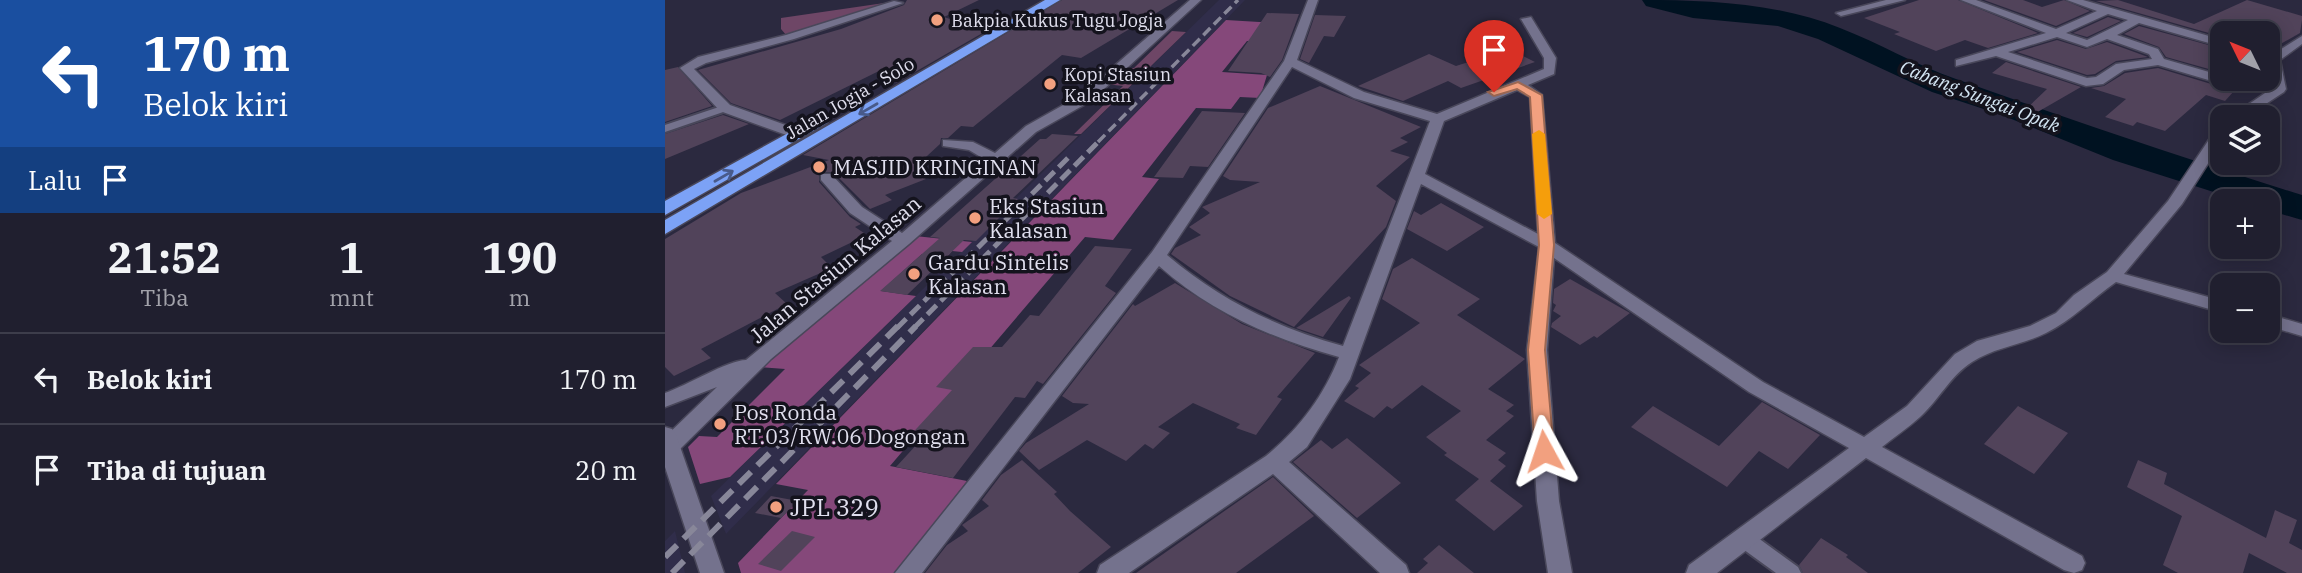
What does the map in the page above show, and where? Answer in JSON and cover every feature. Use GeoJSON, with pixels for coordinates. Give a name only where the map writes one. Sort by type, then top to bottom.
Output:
{"type":"FeatureCollection","features":[{"type":"Feature","properties":{"kind":"highway","name":"Jalan Jogja - Solo"},"geometry":{"type":"LineString","coordinates":[[665,209],[1032,0]]}},
{"type":"Feature","properties":{"kind":"highway","name":"Jalan Jogja - Solo"},"geometry":{"type":"LineString","coordinates":[[665,228],[1054,0]]}},
{"type":"Feature","properties":{"kind":"street","name":"Jalan Stasiun Kalasan"},"geometry":{"type":"LineString","coordinates":[[667,441],[764,354],[903,241],[1031,129],[1086,98],[1159,22],[1196,0]]}},
{"type":"Feature","properties":{"kind":"street"},"geometry":{"type":"LineString","coordinates":[[907,573],[1158,257],[1290,61],[1313,0]]}},
{"type":"Feature","properties":{"kind":"street"},"geometry":{"type":"LineString","coordinates":[[1841,13],[1900,0]]}},
{"type":"Feature","properties":{"kind":"street"},"geometry":{"type":"LineString","coordinates":[[1966,0],[2087,44],[2138,19]]}},
{"type":"Feature","properties":{"kind":"street"},"geometry":{"type":"LineString","coordinates":[[2072,0],[2210,40]]}},
{"type":"Feature","properties":{"kind":"street"},"geometry":{"type":"LineString","coordinates":[[797,134],[725,108],[686,68],[691,64],[898,3]]}},
{"type":"Feature","properties":{"kind":"street"},"geometry":{"type":"LineString","coordinates":[[1960,63],[2054,34],[2108,10]]}},
{"type":"Feature","properties":{"kind":"street"},"geometry":{"type":"LineString","coordinates":[[1290,61],[1359,95],[1438,119],[1494,92],[1544,75],[1552,65],[1527,19]]}},
{"type":"Feature","properties":{"kind":"street"},"geometry":{"type":"LineString","coordinates":[[2142,48],[2175,30]]}},
{"type":"Feature","properties":{"kind":"street"},"geometry":{"type":"LineString","coordinates":[[2107,35],[2157,53],[2159,61]]}},
{"type":"Feature","properties":{"kind":"street"},"geometry":{"type":"LineString","coordinates":[[2280,53],[2302,38]]}},
{"type":"Feature","properties":{"kind":"street"},"geometry":{"type":"LineString","coordinates":[[1994,51],[2094,82],[2120,67],[2159,61],[2210,76]]}},
{"type":"Feature","properties":{"kind":"street"},"geometry":{"type":"LineString","coordinates":[[1518,85],[1536,95],[1547,245],[1537,350],[1548,501],[1560,573]]}},
{"type":"Feature","properties":{"kind":"street"},"geometry":{"type":"LineString","coordinates":[[2255,105],[2277,91]]}},
{"type":"Feature","properties":{"kind":"street"},"geometry":{"type":"LineString","coordinates":[[1109,573],[1274,462],[1299,441],[1321,411],[1340,379],[1438,119]]}},
{"type":"Feature","properties":{"kind":"street"},"geometry":{"type":"LineString","coordinates":[[948,143],[986,151],[992,156],[990,165]]}},
{"type":"Feature","properties":{"kind":"street"},"geometry":{"type":"LineString","coordinates":[[1698,573],[1914,411],[1962,359],[1984,346],[2037,331],[2054,322],[2113,276],[2129,260],[2210,148]]}},
{"type":"Feature","properties":{"kind":"street"},"geometry":{"type":"LineString","coordinates":[[1418,176],[1547,245],[1756,387],[2073,563]]}},
{"type":"Feature","properties":{"kind":"street"},"geometry":{"type":"LineString","coordinates":[[826,177],[856,210],[903,241]]}},
{"type":"Feature","properties":{"kind":"street"},"geometry":{"type":"LineString","coordinates":[[1158,257],[1207,297],[1252,323],[1350,354]]}},
{"type":"Feature","properties":{"kind":"street"},"geometry":{"type":"LineString","coordinates":[[2113,276],[2210,303]]}},
{"type":"Feature","properties":{"kind":"street"},"geometry":{"type":"LineString","coordinates":[[2280,324],[2302,330]]}},
{"type":"Feature","properties":{"kind":"street"},"geometry":{"type":"LineString","coordinates":[[665,400],[693,391],[764,354]]}},
{"type":"Feature","properties":{"kind":"street"},"geometry":{"type":"LineString","coordinates":[[667,441],[712,573]]}},
{"type":"Feature","properties":{"kind":"street"},"geometry":{"type":"LineString","coordinates":[[1274,462],[1397,573]]}},
{"type":"Feature","properties":{"kind":"lane"},"geometry":{"type":"LineString","coordinates":[[665,129],[725,108]]}},
{"type":"Feature","properties":{"kind":"lane"},"geometry":{"type":"LineString","coordinates":[[1743,538],[1791,573]]}},
{"type":"Feature","properties":{"kind":"shaded area"},"geometry":{"type":"Polygon","coordinates":[[[1219,0],[1245,0],[726,534],[711,496],[1219,0]]]}},
{"type":"Feature","properties":{"kind":"shaded area"},"geometry":{"type":"Polygon","coordinates":[[[891,2],[787,36],[781,29],[781,18],[891,2]]]}},
{"type":"Feature","properties":{"kind":"shaded area"},"geometry":{"type":"Polygon","coordinates":[[[1226,20],[1295,24],[1285,43],[1247,41],[1222,72],[1267,75],[1260,98],[1240,97],[1231,109],[1196,108],[1142,177],[1159,179],[1113,240],[1085,237],[890,466],[967,481],[896,573],[741,573],[738,563],[808,490],[776,484],[1226,20]]]}},
{"type":"Feature","properties":{"kind":"shaded area"},"geometry":{"type":"Polygon","coordinates":[[[1172,31],[1186,32],[1081,134],[1074,134],[1123,86],[1106,84],[1122,68],[1134,68],[1172,31]]]}},
{"type":"Feature","properties":{"kind":"shaded area"},"geometry":{"type":"Polygon","coordinates":[[[915,236],[972,242],[962,252],[952,251],[947,257],[922,254],[881,291],[916,296],[730,477],[700,484],[688,447],[699,436],[717,437],[785,369],[760,367],[915,236]]]}},
{"type":"Feature","properties":{"kind":"shaded area"},"geometry":{"type":"Polygon","coordinates":[[[675,531],[685,573],[665,573],[665,541],[675,531]]]}},
{"type":"Feature","properties":{"kind":"building"},"geometry":{"type":"Polygon","coordinates":[[[907,0],[979,0],[944,17],[986,31],[896,83],[887,67],[780,120],[731,103],[698,70],[841,29],[904,5],[907,0]]]}},
{"type":"Feature","properties":{"kind":"building"},"geometry":{"type":"Polygon","coordinates":[[[1062,0],[1178,0],[1081,58],[1062,55],[973,127],[961,126],[948,138],[941,138],[940,144],[914,168],[926,179],[885,195],[892,200],[870,209],[833,172],[819,172],[819,182],[850,217],[861,224],[855,227],[867,235],[821,257],[832,268],[775,293],[787,304],[701,349],[711,358],[674,376],[665,367],[665,239],[741,193],[829,160],[803,155],[1062,0]]]}},
{"type":"Feature","properties":{"kind":"building"},"geometry":{"type":"Polygon","coordinates":[[[1919,0],[1958,0],[2038,33],[1988,48],[1965,40],[1936,51],[1894,34],[1900,32],[1864,18],[1919,0]]]}},
{"type":"Feature","properties":{"kind":"building"},"geometry":{"type":"Polygon","coordinates":[[[1984,0],[2023,0],[2042,7],[2064,0],[2090,11],[2056,26],[1984,0]]]}},
{"type":"Feature","properties":{"kind":"building"},"geometry":{"type":"Polygon","coordinates":[[[2118,0],[2194,24],[2247,0],[2302,16],[2302,20],[2300,33],[2280,44],[2280,21],[2210,21],[2210,33],[2096,1],[2118,0]]]}},
{"type":"Feature","properties":{"kind":"building"},"geometry":{"type":"Polygon","coordinates":[[[1267,13],[1299,14],[1282,60],[1270,77],[1261,73],[1228,71],[1267,13]]]}},
{"type":"Feature","properties":{"kind":"building"},"geometry":{"type":"Polygon","coordinates":[[[1315,15],[1346,16],[1334,37],[1324,36],[1309,63],[1300,59],[1315,15]]]}},
{"type":"Feature","properties":{"kind":"building"},"geometry":{"type":"Polygon","coordinates":[[[2108,17],[2121,21],[2087,37],[2073,33],[2108,17]]]}},
{"type":"Feature","properties":{"kind":"building"},"geometry":{"type":"Polygon","coordinates":[[[2139,26],[2210,45],[2210,69],[2166,57],[2159,47],[2124,34],[2139,26]]]}},
{"type":"Feature","properties":{"kind":"building"},"geometry":{"type":"Polygon","coordinates":[[[2057,40],[2086,49],[2107,42],[2148,57],[2116,61],[2095,74],[2087,75],[2017,52],[2057,40]]]}},
{"type":"Feature","properties":{"kind":"building"},"geometry":{"type":"Polygon","coordinates":[[[1509,49],[1535,62],[1461,88],[1448,81],[1403,101],[1358,86],[1429,54],[1456,66],[1509,49]]]}},
{"type":"Feature","properties":{"kind":"building"},"geometry":{"type":"Polygon","coordinates":[[[2006,62],[2081,87],[2029,117],[2025,110],[2047,89],[1992,73],[2006,62]]]}},
{"type":"Feature","properties":{"kind":"building"},"geometry":{"type":"Polygon","coordinates":[[[678,67],[712,106],[665,122],[665,70],[678,67]]]}},
{"type":"Feature","properties":{"kind":"building"},"geometry":{"type":"Polygon","coordinates":[[[2158,68],[2210,84],[2210,91],[2234,91],[2225,101],[2206,95],[2165,131],[2137,122],[2133,126],[2105,117],[2126,99],[2091,88],[2104,86],[2125,73],[2158,68]]]}},
{"type":"Feature","properties":{"kind":"building"},"geometry":{"type":"Polygon","coordinates":[[[1320,86],[1421,127],[1400,138],[1408,142],[1390,151],[1410,157],[1376,186],[1396,201],[1386,227],[1294,327],[1230,296],[1171,254],[1175,248],[1201,235],[1189,227],[1210,213],[1202,207],[1260,182],[1230,180],[1223,176],[1268,108],[1320,86]]]}},
{"type":"Feature","properties":{"kind":"building"},"geometry":{"type":"Polygon","coordinates":[[[1202,111],[1245,113],[1208,167],[1190,166],[1183,178],[1154,177],[1202,111]]]}},
{"type":"Feature","properties":{"kind":"building"},"geometry":{"type":"Polygon","coordinates":[[[723,115],[749,124],[665,159],[665,134],[723,115]]]}},
{"type":"Feature","properties":{"kind":"building"},"geometry":{"type":"Polygon","coordinates":[[[1052,134],[1078,136],[1013,198],[1018,199],[976,241],[964,240],[907,295],[880,291],[940,238],[930,237],[1040,139],[1046,139],[1052,134]]]}},
{"type":"Feature","properties":{"kind":"building"},"geometry":{"type":"Polygon","coordinates":[[[1441,203],[1484,227],[1447,251],[1407,229],[1414,211],[1421,215],[1441,203]]]}},
{"type":"Feature","properties":{"kind":"building"},"geometry":{"type":"Polygon","coordinates":[[[1095,246],[1132,249],[1105,286],[1116,293],[1043,384],[1037,381],[1025,398],[1015,397],[953,478],[896,467],[919,442],[906,440],[952,390],[936,387],[973,347],[1002,347],[1030,315],[1039,316],[1095,246]]]}},
{"type":"Feature","properties":{"kind":"building"},"geometry":{"type":"Polygon","coordinates":[[[1412,258],[1480,299],[1457,315],[1525,359],[1488,389],[1514,405],[1506,411],[1514,416],[1486,440],[1506,453],[1498,460],[1506,466],[1490,481],[1523,506],[1494,531],[1455,500],[1479,479],[1444,455],[1447,453],[1426,437],[1461,411],[1422,385],[1392,409],[1387,406],[1374,418],[1344,401],[1359,388],[1355,386],[1371,373],[1359,365],[1420,323],[1382,299],[1393,269],[1412,258]]]}},
{"type":"Feature","properties":{"kind":"building"},"geometry":{"type":"Polygon","coordinates":[[[1570,279],[1630,313],[1597,338],[1594,336],[1580,345],[1551,327],[1561,316],[1553,311],[1556,305],[1553,303],[1554,289],[1570,279]]]}},
{"type":"Feature","properties":{"kind":"building"},"geometry":{"type":"Polygon","coordinates":[[[1175,283],[1242,324],[1315,353],[1277,397],[1282,399],[1256,435],[1236,428],[1240,424],[1193,403],[1158,427],[1170,433],[1153,449],[1145,444],[1126,461],[1087,440],[1039,470],[1019,451],[1026,443],[1089,404],[1073,403],[1062,396],[1133,304],[1135,306],[1175,283]]]}},
{"type":"Feature","properties":{"kind":"building"},"geometry":{"type":"Polygon","coordinates":[[[1349,296],[1351,298],[1323,337],[1296,328],[1349,296]]]}},
{"type":"Feature","properties":{"kind":"building"},"geometry":{"type":"Polygon","coordinates":[[[1762,402],[1820,435],[1788,469],[1759,451],[1727,487],[1631,427],[1653,406],[1719,446],[1762,402]]]}},
{"type":"Feature","properties":{"kind":"building"},"geometry":{"type":"Polygon","coordinates":[[[2018,406],[2068,433],[2034,474],[1984,444],[2018,406]]]}},
{"type":"Feature","properties":{"kind":"building"},"geometry":{"type":"Polygon","coordinates":[[[1347,438],[1401,483],[1357,518],[1293,462],[1321,440],[1332,449],[1347,438]]]}},
{"type":"Feature","properties":{"kind":"building"},"geometry":{"type":"Polygon","coordinates":[[[1022,460],[1057,492],[1054,494],[1070,511],[1111,547],[1078,573],[925,573],[947,545],[968,531],[962,525],[989,506],[982,500],[1001,475],[1022,460]]]}},
{"type":"Feature","properties":{"kind":"building"},"geometry":{"type":"Polygon","coordinates":[[[2138,460],[2167,473],[2164,484],[2266,538],[2275,510],[2297,520],[2289,543],[2302,550],[2302,573],[2287,573],[2249,553],[2243,573],[2178,573],[2163,565],[2182,516],[2127,487],[2138,460]]]}},
{"type":"Feature","properties":{"kind":"building"},"geometry":{"type":"Polygon","coordinates":[[[1273,477],[1314,516],[1236,573],[1136,573],[1273,477]]]}},
{"type":"Feature","properties":{"kind":"building","name":"JPL 329"},"geometry":{"type":"Polygon","coordinates":[[[771,496],[798,501],[781,518],[755,513],[771,496]]]}},
{"type":"Feature","properties":{"kind":"building"},"geometry":{"type":"Polygon","coordinates":[[[792,531],[815,537],[781,571],[758,564],[792,531]]]}},
{"type":"Feature","properties":{"kind":"building"},"geometry":{"type":"Polygon","coordinates":[[[1821,538],[1848,555],[1846,557],[1868,573],[1803,573],[1799,565],[1821,538]]]}},
{"type":"Feature","properties":{"kind":"building"},"geometry":{"type":"Polygon","coordinates":[[[1439,545],[1474,573],[1417,573],[1428,563],[1423,559],[1439,545]]]}},
{"type":"Feature","properties":{"kind":"waterway","name":"Cabang Sungai Opak"},"geometry":{"type":"LineString","coordinates":[[1655,0],[1693,10],[1781,18],[1828,33],[1943,85],[2011,107],[2126,152],[2302,208]]}},
{"type":"Feature","properties":{"kind":"railway"},"geometry":{"type":"LineString","coordinates":[[1098,142],[1238,0]]}},
{"type":"Feature","properties":{"kind":"railway"},"geometry":{"type":"LineString","coordinates":[[914,328],[1100,140]]}},
{"type":"Feature","properties":{"kind":"railway"},"geometry":{"type":"LineString","coordinates":[[897,328],[1068,158]]}},
{"type":"Feature","properties":{"kind":"railway"},"geometry":{"type":"LineString","coordinates":[[665,557],[898,326]]}},
{"type":"Feature","properties":{"kind":"railway"},"geometry":{"type":"LineString","coordinates":[[672,573],[916,326]]}},
{"type":"Feature","properties":{"kind":"slow traffic"},"geometry":{"type":"LineString","coordinates":[[1539,134],[1544,214]]}},
{"type":"Feature","properties":{"kind":"place","name":"Bakpia Kukus Tugu Jogja"},"geometry":{"type":"Point","coordinates":[937,20]}},
{"type":"Feature","properties":{"kind":"place","name":"Kopi Stasiun Kalasan"},"geometry":{"type":"Point","coordinates":[1050,84]}},
{"type":"Feature","properties":{"kind":"place","name":"MASJID KRINGINAN"},"geometry":{"type":"Point","coordinates":[819,167]}},
{"type":"Feature","properties":{"kind":"place","name":"Eks Stasiun Kalasan"},"geometry":{"type":"Point","coordinates":[975,218]}},
{"type":"Feature","properties":{"kind":"place","name":"Gardu Sintelis Kalasan"},"geometry":{"type":"Point","coordinates":[914,274]}},
{"type":"Feature","properties":{"kind":"place","name":"Pos Ronda RT.03/RW.06 Dogongan"},"geometry":{"type":"Point","coordinates":[720,424]}},
{"type":"Feature","properties":{"kind":"place","name":"JPL 329"},"geometry":{"type":"Point","coordinates":[776,507]}},
{"type":"Feature","properties":{"kind":"route"},"geometry":{"type":"LineString","coordinates":[[1494,92],[1518,85],[1536,95],[1547,245],[1537,350],[1544,451]]}}]}
